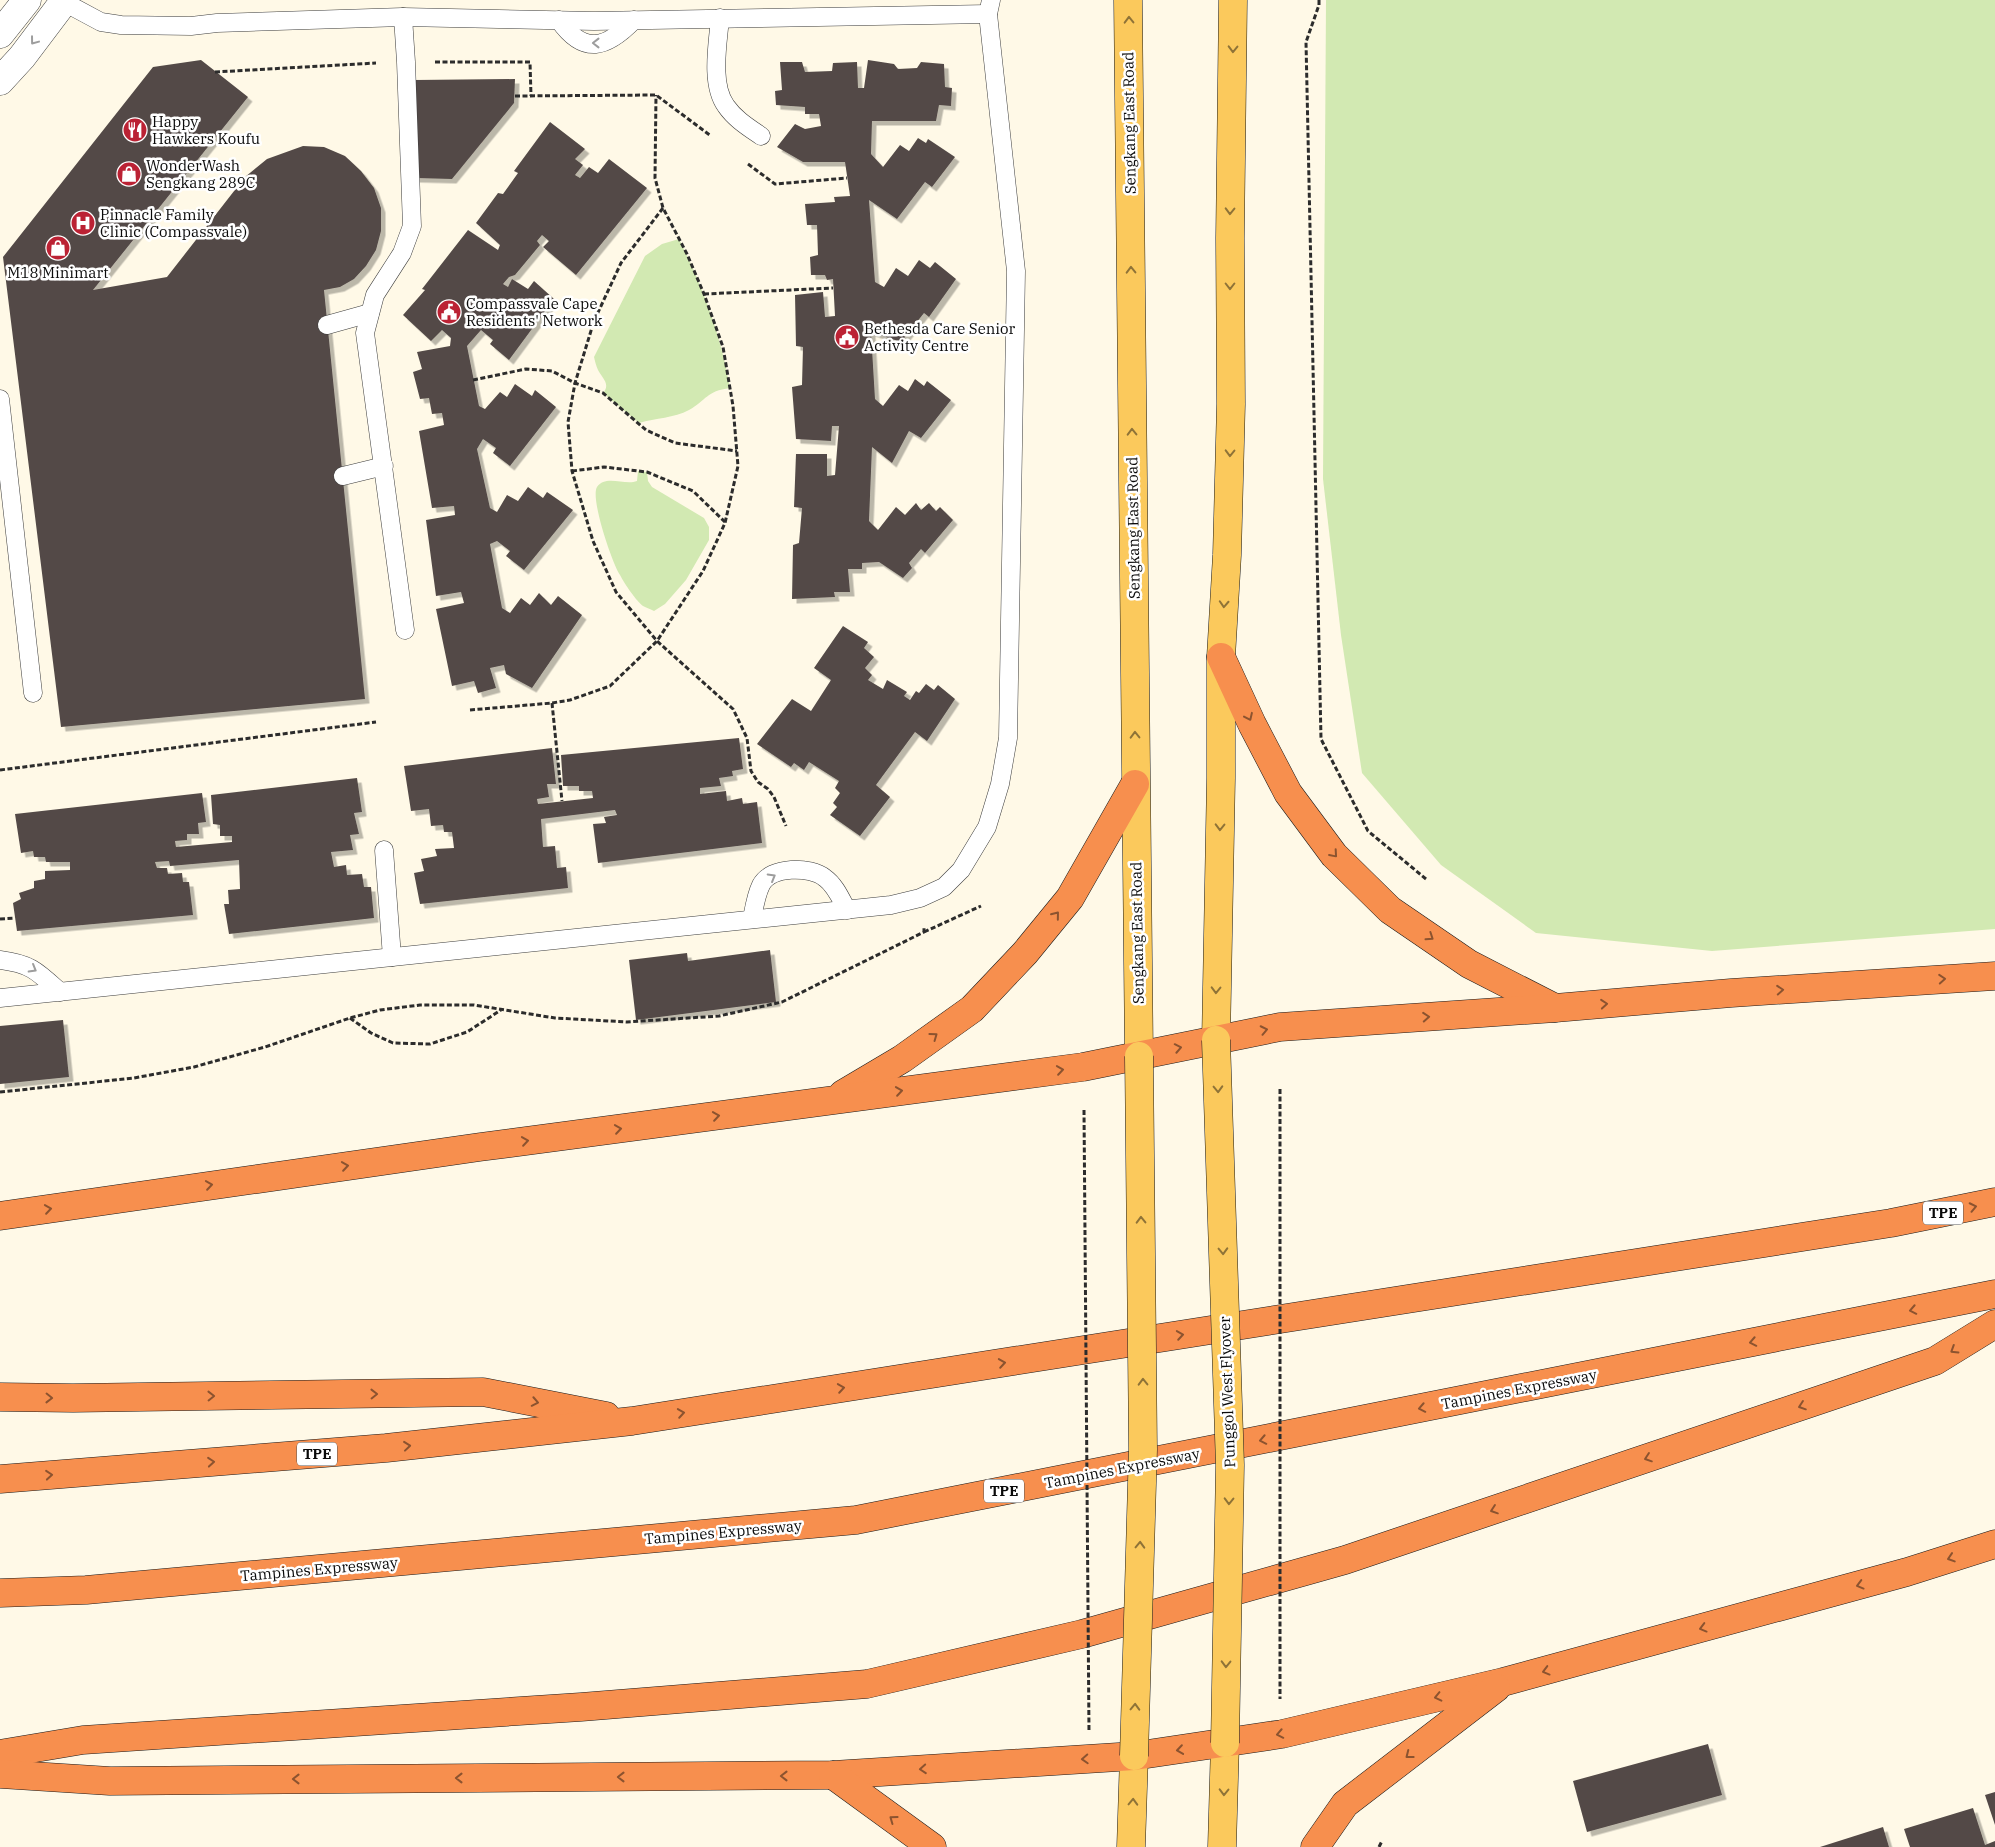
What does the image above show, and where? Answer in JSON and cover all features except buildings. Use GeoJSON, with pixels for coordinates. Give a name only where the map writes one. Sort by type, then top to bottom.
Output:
{"type":"FeatureCollection","features":[{"type":"Feature","properties":{"kind":"highway"},"geometry":{"type":"LineString","coordinates":[[1221,657],[1252,724],[1288,793],[1334,855],[1390,910],[1469,964],[1556,1008]]}},
{"type":"Feature","properties":{"kind":"highway"},"geometry":{"type":"LineString","coordinates":[[834,1100],[902,1059],[972,1009],[1025,952],[1070,898],[1136,784]]}},
{"type":"Feature","properties":{"kind":"highway"},"geometry":{"type":"LineString","coordinates":[[0,1216],[297,1173],[1083,1067],[1280,1027],[1556,1008],[1731,993],[1995,976]]}},
{"type":"Feature","properties":{"kind":"highway","name":"TPE"},"geometry":{"type":"LineString","coordinates":[[0,1479],[386,1448],[632,1421],[1881,1225],[1995,1202]]}},
{"type":"Feature","properties":{"kind":"highway","name":"Tampines Expressway"},"geometry":{"type":"LineString","coordinates":[[0,1593],[86,1590],[856,1520],[1995,1294]]}},
{"type":"Feature","properties":{"kind":"highway"},"geometry":{"type":"LineString","coordinates":[[0,1754],[83,1740],[581,1707],[867,1684],[1082,1634],[1345,1560],[1935,1361],[1995,1324]]}},
{"type":"Feature","properties":{"kind":"highway"},"geometry":{"type":"LineString","coordinates":[[0,1397],[73,1398],[483,1392],[632,1421]]}},
{"type":"Feature","properties":{"kind":"highway"},"geometry":{"type":"LineString","coordinates":[[0,1774],[110,1781],[833,1775],[1134,1756],[1282,1734],[1503,1682],[1907,1572],[1995,1544]]}},
{"type":"Feature","properties":{"kind":"highway"},"geometry":{"type":"LineString","coordinates":[[1315,1847],[1345,1804],[1503,1682]]}},
{"type":"Feature","properties":{"kind":"highway"},"geometry":{"type":"LineString","coordinates":[[833,1775],[932,1847]]}},
{"type":"Feature","properties":{"kind":"main road","name":"Sengkang East Road"},"geometry":{"type":"LineString","coordinates":[[1128,0],[1138,1056]]}},
{"type":"Feature","properties":{"kind":"main road"},"geometry":{"type":"LineString","coordinates":[[1216,1040],[1221,778],[1221,657],[1227,555],[1231,404],[1230,238],[1233,0]]}},
{"type":"Feature","properties":{"kind":"main road","name":"Punggol West Flyover"},"geometry":{"type":"LineString","coordinates":[[1216,1040],[1230,1465],[1222,1847]]}},
{"type":"Feature","properties":{"kind":"main road"},"geometry":{"type":"LineString","coordinates":[[1131,1847],[1144,1449],[1138,1056]]}},
{"type":"Feature","properties":{"kind":"street"},"geometry":{"type":"LineString","coordinates":[[0,34],[27,0]]}},
{"type":"Feature","properties":{"kind":"street"},"geometry":{"type":"LineString","coordinates":[[0,81],[22,56],[63,1]]}},
{"type":"Feature","properties":{"kind":"lane"},"geometry":{"type":"LineString","coordinates":[[0,998],[847,910],[890,905],[920,898],[944,887],[961,870],[988,827],[1000,784],[1008,738],[1016,271],[990,7],[720,18],[559,20],[403,17],[217,23],[191,26],[121,25],[101,22],[63,1]]}},
{"type":"Feature","properties":{"kind":"lane"},"geometry":{"type":"LineString","coordinates":[[403,17],[412,226],[402,252],[375,295],[365,333],[405,630]]}},
{"type":"Feature","properties":{"kind":"lane"},"geometry":{"type":"LineString","coordinates":[[720,18],[717,81],[724,104],[737,119],[761,136]]}},
{"type":"Feature","properties":{"kind":"lane"},"geometry":{"type":"LineString","coordinates":[[327,324],[370,313]]}},
{"type":"Feature","properties":{"kind":"lane"},"geometry":{"type":"LineString","coordinates":[[0,399],[33,693]]}},
{"type":"Feature","properties":{"kind":"lane"},"geometry":{"type":"LineString","coordinates":[[342,476],[384,466]]}},
{"type":"Feature","properties":{"kind":"lane"},"geometry":{"type":"LineString","coordinates":[[384,850],[392,957]]}},
{"type":"Feature","properties":{"kind":"lane"},"geometry":{"type":"LineString","coordinates":[[752,919],[762,883],[774,874],[791,870],[810,871],[825,877],[833,885],[847,910]]}},
{"type":"Feature","properties":{"kind":"lane"},"geometry":{"type":"LineString","coordinates":[[0,960],[21,963],[40,974],[60,992]]}},
{"type":"Feature","properties":{"kind":"path"},"geometry":{"type":"LineString","coordinates":[[1318,0],[1319,5],[1306,42],[1320,739],[1368,831],[1426,879]]}},
{"type":"Feature","properties":{"kind":"path"},"geometry":{"type":"LineString","coordinates":[[514,96],[656,96],[711,137]]}},
{"type":"Feature","properties":{"kind":"path"},"geometry":{"type":"LineString","coordinates":[[470,710],[570,700],[610,686],[657,641],[704,572],[725,523],[738,466],[733,406],[723,347],[687,254],[663,208],[655,178],[656,96]]}},
{"type":"Feature","properties":{"kind":"path"},"geometry":{"type":"LineString","coordinates":[[743,160],[775,184],[847,178]]}},
{"type":"Feature","properties":{"kind":"path"},"geometry":{"type":"LineString","coordinates":[[663,208],[621,263],[594,321],[574,383],[568,422],[572,471],[593,541],[616,592],[657,641],[733,709],[747,738],[751,771],[758,782],[768,789],[774,797],[786,826]]}},
{"type":"Feature","properties":{"kind":"path"},"geometry":{"type":"LineString","coordinates":[[704,294],[833,288]]}},
{"type":"Feature","properties":{"kind":"path"},"geometry":{"type":"LineString","coordinates":[[473,380],[526,369],[552,371],[574,383],[604,393],[646,430],[675,443],[737,451]]}},
{"type":"Feature","properties":{"kind":"path"},"geometry":{"type":"LineString","coordinates":[[572,471],[604,467],[647,472],[693,491],[725,523]]}},
{"type":"Feature","properties":{"kind":"path"},"geometry":{"type":"LineString","coordinates":[[552,703],[562,801]]}},
{"type":"Feature","properties":{"kind":"path"},"geometry":{"type":"LineString","coordinates":[[0,770],[376,722]]}},
{"type":"Feature","properties":{"kind":"path"},"geometry":{"type":"LineString","coordinates":[[920,898],[924,932]]}},
{"type":"Feature","properties":{"kind":"path"},"geometry":{"type":"LineString","coordinates":[[0,1092],[134,1078],[194,1067],[265,1048],[350,1018],[380,1010],[420,1006],[474,1005],[555,1018],[627,1022],[719,1016],[782,1002],[981,906]]}},
{"type":"Feature","properties":{"kind":"path"},"geometry":{"type":"LineString","coordinates":[[0,918],[15,918]]}},
{"type":"Feature","properties":{"kind":"path"},"geometry":{"type":"LineString","coordinates":[[350,1018],[371,1033],[393,1042],[430,1044],[467,1032],[501,1009]]}},
{"type":"Feature","properties":{"kind":"path"},"geometry":{"type":"LineString","coordinates":[[1280,1089],[1280,1699]]}},
{"type":"Feature","properties":{"kind":"path"},"geometry":{"type":"LineString","coordinates":[[1084,1110],[1089,1732]]}},
{"type":"Feature","properties":{"kind":"path"},"geometry":{"type":"LineString","coordinates":[[1379,1847],[1382,1840]]}},
{"type":"Feature","properties":{"kind":"green space"},"geometry":{"type":"Polygon","coordinates":[[[1326,0],[1995,0],[1995,929],[1712,951],[1536,933],[1441,865],[1362,773],[1341,635],[1323,479],[1326,0]]]}},
{"type":"Feature","properties":{"kind":"green space"},"geometry":{"type":"Polygon","coordinates":[[[679,239],[696,275],[710,312],[722,350],[730,388],[716,391],[683,413],[639,423],[603,393],[606,384],[597,368],[594,357],[645,256],[662,244],[679,239]]]}},
{"type":"Feature","properties":{"kind":"green space"},"geometry":{"type":"Polygon","coordinates":[[[638,471],[647,472],[648,481],[652,487],[704,518],[709,527],[709,540],[686,580],[665,604],[654,611],[640,604],[616,568],[607,545],[597,504],[597,487],[601,483],[605,481],[637,481],[638,471]]]}},
{"type":"Feature","properties":{"kind":"place","name":"Happy Hawkers Koufu"},"geometry":{"type":"Point","coordinates":[135,130]}},
{"type":"Feature","properties":{"kind":"place","name":"WonderWash Sengkang 289C"},"geometry":{"type":"Point","coordinates":[129,174]}},
{"type":"Feature","properties":{"kind":"place","name":"Pinnacle Family Clinic (Compassvale)"},"geometry":{"type":"Point","coordinates":[83,223]}},
{"type":"Feature","properties":{"kind":"place","name":"M18 Minimart"},"geometry":{"type":"Point","coordinates":[58,248]}},
{"type":"Feature","properties":{"kind":"place","name":"Compassvale Cape Residents' Network"},"geometry":{"type":"Point","coordinates":[449,312]}},
{"type":"Feature","properties":{"kind":"place","name":"Bethesda Care Senior Activity Centre"},"geometry":{"type":"Point","coordinates":[847,337]}}]}
